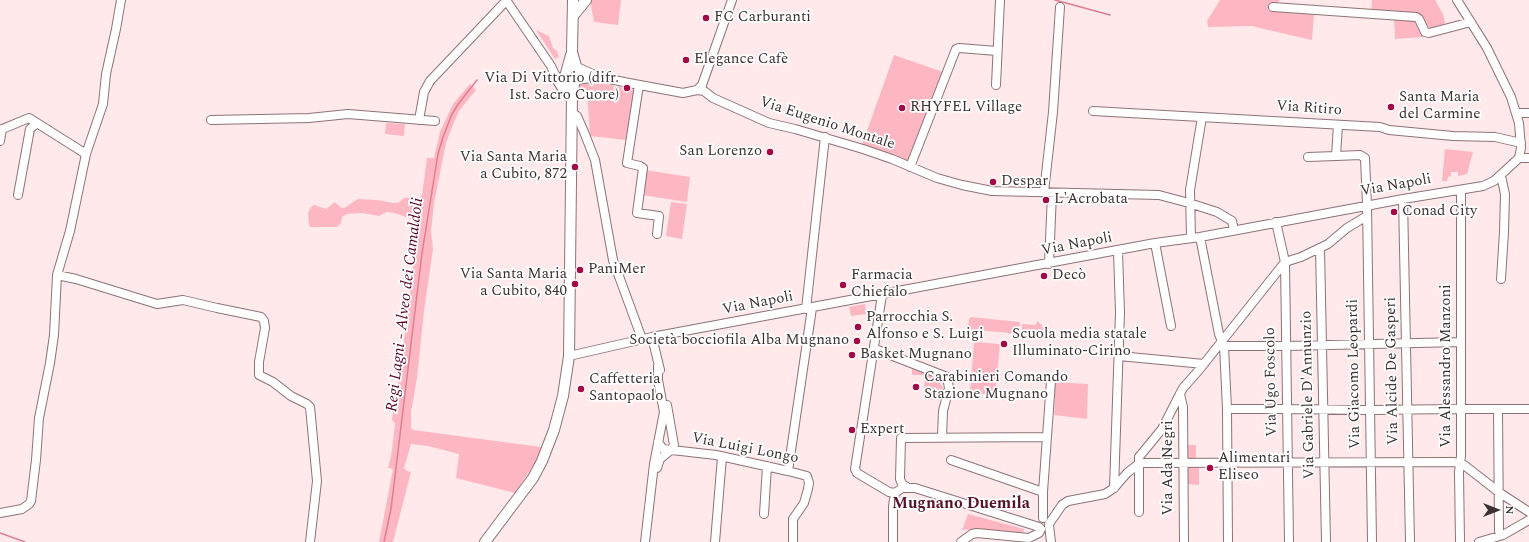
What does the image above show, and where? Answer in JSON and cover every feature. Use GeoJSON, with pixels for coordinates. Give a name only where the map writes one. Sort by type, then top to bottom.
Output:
{"type":"FeatureCollection","features":[{"type":"Feature","properties":{"kind":"main road"},"geometry":{"type":"LineString","coordinates":[[485,542],[533,478],[549,445],[558,417],[568,356],[572,80],[566,73],[574,67],[572,52],[573,0]]}},
{"type":"Feature","properties":{"kind":"main road"},"geometry":{"type":"LineString","coordinates":[[573,16],[586,0]]}},
{"type":"Feature","properties":{"kind":"main road"},"geometry":{"type":"LineString","coordinates":[[556,77],[564,90],[572,97]]}},
{"type":"Feature","properties":{"kind":"street"},"geometry":{"type":"LineString","coordinates":[[0,513],[22,509],[29,504],[32,498],[39,418],[54,334],[57,275],[70,231],[86,154],[103,104],[106,74],[121,0]]}},
{"type":"Feature","properties":{"kind":"street"},"geometry":{"type":"LineString","coordinates":[[419,120],[424,92],[430,81],[506,0],[551,66],[556,77],[572,80],[598,77]]}},
{"type":"Feature","properties":{"kind":"street"},"geometry":{"type":"LineString","coordinates":[[551,66],[574,67],[598,77],[684,93],[697,90],[702,85],[732,0]]}},
{"type":"Feature","properties":{"kind":"street"},"geometry":{"type":"LineString","coordinates":[[996,85],[1000,0]]}},
{"type":"Feature","properties":{"kind":"street"},"geometry":{"type":"LineString","coordinates":[[1457,0],[1487,48],[1511,97],[1517,113],[1521,141],[1519,158],[1529,158]]}},
{"type":"Feature","properties":{"kind":"street"},"geometry":{"type":"LineString","coordinates":[[1049,264],[1048,192],[1060,7]]}},
{"type":"Feature","properties":{"kind":"street"},"geometry":{"type":"LineString","coordinates":[[1273,7],[1416,17],[1419,19],[1424,30],[1429,33],[1471,22]]}},
{"type":"Feature","properties":{"kind":"street","name":"Via Eugenio Montale"},"geometry":{"type":"LineString","coordinates":[[910,167],[956,50],[958,48],[997,51]]}},
{"type":"Feature","properties":{"kind":"street"},"geometry":{"type":"LineString","coordinates":[[639,85],[627,163],[643,168],[637,213],[659,216],[657,234]]}},
{"type":"Feature","properties":{"kind":"street","name":"Via Eugenio Montale"},"geometry":{"type":"LineString","coordinates":[[697,90],[701,96],[713,98],[769,123],[874,153],[937,178],[962,186],[992,190],[1152,194],[1189,203],[1217,212],[1232,221],[1234,230]]}},
{"type":"Feature","properties":{"kind":"street","name":"Via Ritiro"},"geometry":{"type":"LineString","coordinates":[[1093,110],[1380,127],[1389,130],[1521,141]]}},
{"type":"Feature","properties":{"kind":"street"},"geometry":{"type":"LineString","coordinates":[[572,113],[577,116],[595,160],[613,260],[642,340]]}},
{"type":"Feature","properties":{"kind":"street"},"geometry":{"type":"LineString","coordinates":[[1517,113],[1529,113]]}},
{"type":"Feature","properties":{"kind":"street"},"geometry":{"type":"LineString","coordinates":[[212,120],[309,118],[348,114],[435,121]]}},
{"type":"Feature","properties":{"kind":"street"},"geometry":{"type":"LineString","coordinates":[[1191,238],[1189,203],[1190,190],[1202,117]]}},
{"type":"Feature","properties":{"kind":"street"},"geometry":{"type":"LineString","coordinates":[[0,141],[1,130],[29,118],[36,124],[86,154]]}},
{"type":"Feature","properties":{"kind":"street"},"geometry":{"type":"LineString","coordinates":[[18,195],[30,129],[36,124]]}},
{"type":"Feature","properties":{"kind":"street"},"geometry":{"type":"LineString","coordinates":[[1308,157],[1336,156],[1338,125]]}},
{"type":"Feature","properties":{"kind":"street"},"geometry":{"type":"LineString","coordinates":[[788,470],[809,308],[825,138]]}},
{"type":"Feature","properties":{"kind":"street","name":"Via Giacomo Leopardi"},"geometry":{"type":"LineString","coordinates":[[1336,156],[1360,155],[1364,157],[1367,205],[1369,344],[1368,410],[1371,462],[1372,542]]}},
{"type":"Feature","properties":{"kind":"street","name":"Via Napoli"},"geometry":{"type":"LineString","coordinates":[[568,356],[652,338],[809,308],[1367,205],[1490,184],[1501,176],[1519,158]]}},
{"type":"Feature","properties":{"kind":"street"},"geometry":{"type":"LineString","coordinates":[[1501,176],[1505,194],[1501,279]]}},
{"type":"Feature","properties":{"kind":"street","name":"Via Alessandro Manzoni"},"geometry":{"type":"LineString","coordinates":[[1460,542],[1459,409],[1462,342],[1461,190]]}},
{"type":"Feature","properties":{"kind":"street","name":"Via Alcide De Gasperi"},"geometry":{"type":"LineString","coordinates":[[1403,199],[1410,542]]}},
{"type":"Feature","properties":{"kind":"street"},"geometry":{"type":"LineString","coordinates":[[1139,512],[1139,459],[1141,453],[1162,429],[1183,388],[1223,343],[1284,262],[1320,248],[1334,240],[1347,228],[1367,216]]}},
{"type":"Feature","properties":{"kind":"street","name":"Via Ugo Foscolo"},"geometry":{"type":"LineString","coordinates":[[1276,222],[1284,262],[1284,346],[1287,409],[1289,542]]}},
{"type":"Feature","properties":{"kind":"street"},"geometry":{"type":"LineString","coordinates":[[1200,237],[1219,334],[1223,343],[1227,409],[1226,463],[1228,542]]}},
{"type":"Feature","properties":{"kind":"street"},"geometry":{"type":"LineString","coordinates":[[1155,244],[1171,326]]}},
{"type":"Feature","properties":{"kind":"street","name":"Via Gabriele D'Annunzio"},"geometry":{"type":"LineString","coordinates":[[1320,248],[1326,542]]}},
{"type":"Feature","properties":{"kind":"street"},"geometry":{"type":"LineString","coordinates":[[1114,488],[1120,313],[1118,251]]}},
{"type":"Feature","properties":{"kind":"street"},"geometry":{"type":"LineString","coordinates":[[57,275],[76,279],[156,304],[183,300],[261,317],[264,321],[265,328],[259,362],[259,375],[273,382],[291,396],[307,404],[310,408],[317,481],[310,542]]}},
{"type":"Feature","properties":{"kind":"street"},"geometry":{"type":"LineString","coordinates":[[882,295],[875,349],[855,469],[857,473],[889,492],[894,493],[907,487],[915,488],[1044,525]]}},
{"type":"Feature","properties":{"kind":"street"},"geometry":{"type":"LineString","coordinates":[[651,482],[660,459],[671,450],[674,445],[666,421],[658,380],[658,366],[652,338]]}},
{"type":"Feature","properties":{"kind":"street"},"geometry":{"type":"LineString","coordinates":[[1223,343],[1323,346],[1462,342]]}},
{"type":"Feature","properties":{"kind":"street"},"geometry":{"type":"LineString","coordinates":[[875,349],[946,377],[949,388],[943,411],[942,437]]}},
{"type":"Feature","properties":{"kind":"street"},"geometry":{"type":"LineString","coordinates":[[1119,356],[1204,364]]}},
{"type":"Feature","properties":{"kind":"street"},"geometry":{"type":"LineString","coordinates":[[1048,542],[1044,525],[1043,492],[1051,381]]}},
{"type":"Feature","properties":{"kind":"street","name":"Via Ada Negri"},"geometry":{"type":"LineString","coordinates":[[1180,394],[1183,407],[1184,542]]}},
{"type":"Feature","properties":{"kind":"street"},"geometry":{"type":"LineString","coordinates":[[1227,409],[1529,409]]}},
{"type":"Feature","properties":{"kind":"street"},"geometry":{"type":"LineString","coordinates":[[1498,409],[1498,531]]}},
{"type":"Feature","properties":{"kind":"street"},"geometry":{"type":"LineString","coordinates":[[645,542],[651,482],[658,442],[666,421]]}},
{"type":"Feature","properties":{"kind":"street"},"geometry":{"type":"LineString","coordinates":[[907,487],[901,482],[900,479],[900,439],[942,437],[1047,437]]}},
{"type":"Feature","properties":{"kind":"street","name":"Via Luigi Longo"},"geometry":{"type":"LineString","coordinates":[[658,442],[663,449],[722,457],[788,470],[807,476],[809,483],[804,503],[793,519],[792,542]]}},
{"type":"Feature","properties":{"kind":"street"},"geometry":{"type":"LineString","coordinates":[[715,542],[722,457]]}},
{"type":"Feature","properties":{"kind":"street"},"geometry":{"type":"LineString","coordinates":[[951,460],[1043,492]]}},
{"type":"Feature","properties":{"kind":"street"},"geometry":{"type":"LineString","coordinates":[[961,542],[972,534],[978,533],[1029,538],[1039,533],[1044,525],[1062,505],[1068,501],[1105,494],[1114,488],[1127,473],[1140,464],[1287,462],[1460,463],[1529,512]]}},
{"type":"Feature","properties":{"kind":"street"},"geometry":{"type":"LineString","coordinates":[[764,514],[767,466]]}},
{"type":"Feature","properties":{"kind":"street"},"geometry":{"type":"LineString","coordinates":[[893,542],[892,506],[894,493]]}},
{"type":"Feature","properties":{"kind":"street"},"geometry":{"type":"LineString","coordinates":[[1479,542],[1503,535],[1529,520]]}},
{"type":"Feature","properties":{"kind":"street"},"geometry":{"type":"LineString","coordinates":[[1044,525],[1051,542]]}},
{"type":"Feature","properties":{"kind":"shaded area"},"geometry":{"type":"Polygon","coordinates":[[[590,0],[621,0],[618,25],[594,22],[590,0]]]}},
{"type":"Feature","properties":{"kind":"shaded area"},"geometry":{"type":"Polygon","coordinates":[[[1220,0],[1280,0],[1269,10],[1314,13],[1312,40],[1251,26],[1208,27],[1207,21],[1220,0]]]}},
{"type":"Feature","properties":{"kind":"shaded area"},"geometry":{"type":"Polygon","coordinates":[[[1372,0],[1435,0],[1443,14],[1445,23],[1432,33],[1427,33],[1423,37],[1395,39],[1394,16],[1371,14],[1372,0]]]}},
{"type":"Feature","properties":{"kind":"shaded area"},"geometry":{"type":"Polygon","coordinates":[[[536,30],[549,36],[553,48],[557,51],[559,57],[555,59],[536,30]]]}},
{"type":"Feature","properties":{"kind":"shaded area","name":"RHYFEL Village"},"geometry":{"type":"Polygon","coordinates":[[[894,55],[943,72],[908,163],[862,145],[894,55]]]}},
{"type":"Feature","properties":{"kind":"shaded area"},"geometry":{"type":"Polygon","coordinates":[[[578,81],[590,81],[634,90],[627,140],[590,136],[587,91],[578,91],[578,81]]]}},
{"type":"Feature","properties":{"kind":"shaded area"},"geometry":{"type":"Polygon","coordinates":[[[470,84],[476,90],[459,111],[446,143],[434,203],[431,231],[433,249],[424,311],[417,378],[411,412],[411,427],[413,430],[541,447],[537,460],[515,493],[456,478],[459,454],[428,446],[411,444],[404,468],[411,472],[393,542],[379,542],[393,469],[388,468],[392,451],[395,423],[392,420],[405,333],[418,227],[417,222],[395,213],[387,212],[379,216],[362,213],[347,214],[342,217],[341,223],[337,227],[310,227],[308,213],[314,205],[326,209],[335,202],[340,207],[344,208],[358,199],[398,203],[404,198],[419,197],[422,195],[427,158],[434,158],[440,132],[453,104],[470,84]]]}},
{"type":"Feature","properties":{"kind":"shaded area"},"geometry":{"type":"Polygon","coordinates":[[[386,123],[405,124],[404,136],[385,134],[386,123]]]}},
{"type":"Feature","properties":{"kind":"shaded area"},"geometry":{"type":"Polygon","coordinates":[[[1445,149],[1473,152],[1467,174],[1458,176],[1458,172],[1451,172],[1451,176],[1448,177],[1447,181],[1442,181],[1445,149]]]}},
{"type":"Feature","properties":{"kind":"shaded area"},"geometry":{"type":"Polygon","coordinates":[[[645,170],[690,177],[687,202],[642,195],[645,170]]]}},
{"type":"Feature","properties":{"kind":"shaded area"},"geometry":{"type":"Polygon","coordinates":[[[671,202],[687,204],[682,239],[666,236],[671,202]]]}},
{"type":"Feature","properties":{"kind":"shaded area"},"geometry":{"type":"Polygon","coordinates":[[[865,304],[866,314],[851,316],[849,307],[865,304]]]}},
{"type":"Feature","properties":{"kind":"shaded area"},"geometry":{"type":"Polygon","coordinates":[[[971,317],[1020,322],[1019,334],[968,329],[969,319],[971,317]]]}},
{"type":"Feature","properties":{"kind":"shaded area"},"geometry":{"type":"Polygon","coordinates":[[[1037,321],[1042,325],[1044,334],[1022,332],[1022,324],[1036,325],[1037,321]]]}},
{"type":"Feature","properties":{"kind":"shaded area"},"geometry":{"type":"Polygon","coordinates":[[[974,342],[1000,344],[995,395],[970,393],[974,342]]]}},
{"type":"Feature","properties":{"kind":"shaded area"},"geometry":{"type":"Polygon","coordinates":[[[912,368],[937,377],[944,390],[940,400],[924,399],[925,375],[912,375],[912,368]]]}},
{"type":"Feature","properties":{"kind":"shaded area"},"geometry":{"type":"Polygon","coordinates":[[[1053,382],[1088,384],[1087,419],[1054,415],[1055,399],[1052,394],[1053,382]]]}},
{"type":"Feature","properties":{"kind":"shaded area"},"geometry":{"type":"Polygon","coordinates":[[[1185,445],[1196,445],[1196,460],[1186,460],[1185,445]]]}},
{"type":"Feature","properties":{"kind":"shaded area"},"geometry":{"type":"Polygon","coordinates":[[[1188,467],[1199,467],[1199,485],[1188,484],[1188,467]]]}},
{"type":"Feature","properties":{"kind":"shaded area"},"geometry":{"type":"Polygon","coordinates":[[[968,514],[1024,529],[1023,533],[977,529],[962,530],[968,514]]]}},
{"type":"Feature","properties":{"kind":"waterway","name":"Regi Lagni - Alveo dei Camaldoli"},"geometry":{"type":"LineString","coordinates":[[1055,0],[1110,15]]}},
{"type":"Feature","properties":{"kind":"waterway","name":"Regi Lagni - Alveo dei Camaldoli"},"geometry":{"type":"LineString","coordinates":[[384,542],[391,509],[422,253],[438,154],[452,114],[477,80]]}},
{"type":"Feature","properties":{"kind":"waterway","name":"Regi Lagni - Alveo dei Camaldoli"},"geometry":{"type":"LineString","coordinates":[[0,533],[25,542]]}},
{"type":"Feature","properties":{"kind":"place","name":"FC Carburanti"},"geometry":{"type":"Point","coordinates":[706,18]}},
{"type":"Feature","properties":{"kind":"place","name":"Elegance Cafè"},"geometry":{"type":"Point","coordinates":[686,60]}},
{"type":"Feature","properties":{"kind":"place","name":"Via Di Vittorio (difr. Ist. Sacro Cuore)"},"geometry":{"type":"Point","coordinates":[627,88]}},
{"type":"Feature","properties":{"kind":"place","name":"Santa Maria del Carmine"},"geometry":{"type":"Point","coordinates":[1391,107]}},
{"type":"Feature","properties":{"kind":"place","name":"RHYFEL Village"},"geometry":{"type":"Point","coordinates":[902,108]}},
{"type":"Feature","properties":{"kind":"place","name":"San Lorenzo"},"geometry":{"type":"Point","coordinates":[770,152]}},
{"type":"Feature","properties":{"kind":"place","name":"Via Santa Maria a Cubito, 872"},"geometry":{"type":"Point","coordinates":[575,167]}},
{"type":"Feature","properties":{"kind":"place","name":"Despar"},"geometry":{"type":"Point","coordinates":[993,182]}},
{"type":"Feature","properties":{"kind":"place","name":"L'Acrobata"},"geometry":{"type":"Point","coordinates":[1046,200]}},
{"type":"Feature","properties":{"kind":"place","name":"Conad City"},"geometry":{"type":"Point","coordinates":[1394,212]}},
{"type":"Feature","properties":{"kind":"place","name":"PaniMer"},"geometry":{"type":"Point","coordinates":[580,270]}},
{"type":"Feature","properties":{"kind":"place","name":"Decò"},"geometry":{"type":"Point","coordinates":[1044,276]}},
{"type":"Feature","properties":{"kind":"place","name":"Via Santa Maria a Cubito, 840"},"geometry":{"type":"Point","coordinates":[575,284]}},
{"type":"Feature","properties":{"kind":"place","name":"Farmacia Chiefalo"},"geometry":{"type":"Point","coordinates":[843,285]}},
{"type":"Feature","properties":{"kind":"place","name":"Parrocchia S. Alfonso e S. Luigi"},"geometry":{"type":"Point","coordinates":[858,327]}},
{"type":"Feature","properties":{"kind":"place","name":"Società bocciofila Alba Mugnano"},"geometry":{"type":"Point","coordinates":[857,341]}},
{"type":"Feature","properties":{"kind":"place","name":"Scuola media statale Illuminato-Cirino"},"geometry":{"type":"Point","coordinates":[1004,344]}},
{"type":"Feature","properties":{"kind":"place","name":"Basket Mugnano"},"geometry":{"type":"Point","coordinates":[852,355]}},
{"type":"Feature","properties":{"kind":"place","name":"Carabinieri Comando Stazione Mugnano"},"geometry":{"type":"Point","coordinates":[916,387]}},
{"type":"Feature","properties":{"kind":"place","name":"Caffetteria Santopaolo"},"geometry":{"type":"Point","coordinates":[581,389]}},
{"type":"Feature","properties":{"kind":"place","name":"Expert"},"geometry":{"type":"Point","coordinates":[852,430]}},
{"type":"Feature","properties":{"kind":"place","name":"Alimentari Eliseo"},"geometry":{"type":"Point","coordinates":[1210,468]}},
{"type":"Feature","properties":{"kind":"district","name":"Mugnano Duemila"},"geometry":{"type":"Point","coordinates":[961,505]}}]}
